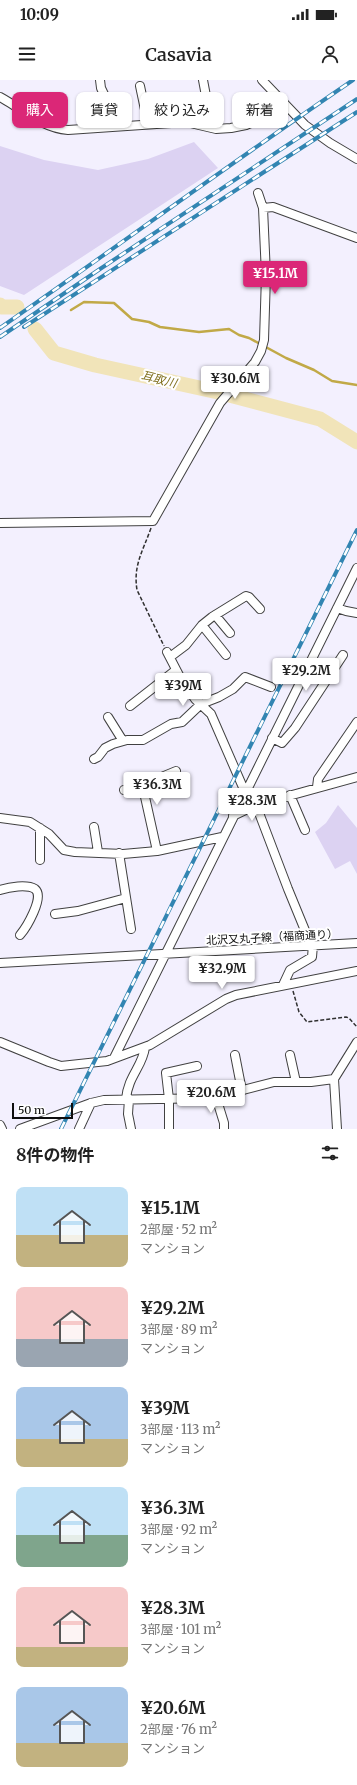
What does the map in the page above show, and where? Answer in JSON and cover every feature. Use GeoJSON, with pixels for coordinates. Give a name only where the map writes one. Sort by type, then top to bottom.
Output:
{"type":"FeatureCollection","features":[{"type":"Feature","properties":{"kind":"street"},"geometry":{"type":"LineString","coordinates":[[100,80],[103,92]]}},
{"type":"Feature","properties":{"kind":"street"},"geometry":{"type":"LineString","coordinates":[[203,80],[205,92]]}},
{"type":"Feature","properties":{"kind":"street"},"geometry":{"type":"LineString","coordinates":[[262,80],[305,125],[330,143],[357,159]]}},
{"type":"Feature","properties":{"kind":"street"},"geometry":{"type":"LineString","coordinates":[[140,86],[141,92]]}},
{"type":"Feature","properties":{"kind":"street"},"geometry":{"type":"LineString","coordinates":[[0,97],[44,124],[56,129],[80,130],[100,128]]}},
{"type":"Feature","properties":{"kind":"street"},"geometry":{"type":"LineString","coordinates":[[0,523],[153,521],[220,403],[234,384],[255,362],[264,340],[266,275],[263,208],[258,193]]}},
{"type":"Feature","properties":{"kind":"street"},"geometry":{"type":"LineString","coordinates":[[263,208],[273,207],[357,238]]}},
{"type":"Feature","properties":{"kind":"street"},"geometry":{"type":"LineString","coordinates":[[114,1058],[222,837],[357,568]]}},
{"type":"Feature","properties":{"kind":"street"},"geometry":{"type":"LineString","coordinates":[[260,609],[249,597],[246,596],[215,615],[202,625],[186,645],[169,654],[176,670],[196,699],[211,714],[245,792],[256,805],[288,889],[312,945],[312,957],[290,970],[287,984]]}},
{"type":"Feature","properties":{"kind":"street"},"geometry":{"type":"LineString","coordinates":[[337,608],[357,612]]}},
{"type":"Feature","properties":{"kind":"street"},"geometry":{"type":"LineString","coordinates":[[215,615],[230,633]]}},
{"type":"Feature","properties":{"kind":"street"},"geometry":{"type":"LineString","coordinates":[[202,625],[226,655]]}},
{"type":"Feature","properties":{"kind":"street"},"geometry":{"type":"LineString","coordinates":[[272,738],[282,743],[295,728],[343,655]]}},
{"type":"Feature","properties":{"kind":"street"},"geometry":{"type":"LineString","coordinates":[[130,706],[176,670]]}},
{"type":"Feature","properties":{"kind":"street"},"geometry":{"type":"LineString","coordinates":[[94,759],[98,757],[105,748],[123,741],[143,740],[171,724],[182,722],[201,704],[233,689],[245,677],[271,687]]}},
{"type":"Feature","properties":{"kind":"street"},"geometry":{"type":"LineString","coordinates":[[108,717],[123,741]]}},
{"type":"Feature","properties":{"kind":"street"},"geometry":{"type":"LineString","coordinates":[[316,787],[318,779],[357,722]]}},
{"type":"Feature","properties":{"kind":"street"},"geometry":{"type":"LineString","coordinates":[[124,790],[143,788],[147,783],[176,771]]}},
{"type":"Feature","properties":{"kind":"street"},"geometry":{"type":"LineString","coordinates":[[233,816],[256,805],[316,787],[357,777]]}},
{"type":"Feature","properties":{"kind":"street"},"geometry":{"type":"LineString","coordinates":[[143,788],[157,851]]}},
{"type":"Feature","properties":{"kind":"street"},"geometry":{"type":"LineString","coordinates":[[290,795],[305,830]]}},
{"type":"Feature","properties":{"kind":"street"},"geometry":{"type":"LineString","coordinates":[[0,818],[30,822],[49,834],[64,850],[119,853],[157,851],[222,837]]}},
{"type":"Feature","properties":{"kind":"street"},"geometry":{"type":"LineString","coordinates":[[94,827],[98,852]]}},
{"type":"Feature","properties":{"kind":"street"},"geometry":{"type":"LineString","coordinates":[[40,828],[40,860]]}},
{"type":"Feature","properties":{"kind":"street"},"geometry":{"type":"LineString","coordinates":[[119,853],[131,929]]}},
{"type":"Feature","properties":{"kind":"street"},"geometry":{"type":"LineString","coordinates":[[0,890],[28,887],[37,892],[38,897],[29,924],[20,935]]}},
{"type":"Feature","properties":{"kind":"street"},"geometry":{"type":"LineString","coordinates":[[55,914],[78,911],[126,898]]}},
{"type":"Feature","properties":{"kind":"street","name":"北沢又丸子線（福商通り）"},"geometry":{"type":"LineString","coordinates":[[0,963],[312,945],[356,941]]}},
{"type":"Feature","properties":{"kind":"street"},"geometry":{"type":"LineString","coordinates":[[0,1042],[61,1066],[107,1061],[145,1047],[226,999],[247,992],[357,971]]}},
{"type":"Feature","properties":{"kind":"street"},"geometry":{"type":"LineString","coordinates":[[20,1129],[91,1103],[104,1100],[216,1097],[274,1082],[324,1081],[334,1079],[354,1056],[357,1042]]}},
{"type":"Feature","properties":{"kind":"street"},"geometry":{"type":"LineString","coordinates":[[131,1129],[128,1114],[128,1084],[144,1056],[145,1047]]}},
{"type":"Feature","properties":{"kind":"street"},"geometry":{"type":"LineString","coordinates":[[235,1055],[242,1091]]}},
{"type":"Feature","properties":{"kind":"street"},"geometry":{"type":"LineString","coordinates":[[290,1056],[296,1082]]}},
{"type":"Feature","properties":{"kind":"street"},"geometry":{"type":"LineString","coordinates":[[170,1129],[166,1073],[197,1066]]}},
{"type":"Feature","properties":{"kind":"street"},"geometry":{"type":"LineString","coordinates":[[334,1079],[337,1129]]}},
{"type":"Feature","properties":{"kind":"street"},"geometry":{"type":"LineString","coordinates":[[216,1097],[224,1123],[224,1129]]}},
{"type":"Feature","properties":{"kind":"street"},"geometry":{"type":"LineString","coordinates":[[79,1129],[91,1103]]}},
{"type":"Feature","properties":{"kind":"street"},"geometry":{"type":"LineString","coordinates":[[83,1121],[87,1129]]}},
{"type":"Feature","properties":{"kind":"street"},"geometry":{"type":"LineString","coordinates":[[0,1125],[2,1129]]}},
{"type":"Feature","properties":{"kind":"path"},"geometry":{"type":"LineString","coordinates":[[153,521],[141,550],[136,583],[137,590],[169,654]]}},
{"type":"Feature","properties":{"kind":"path"},"geometry":{"type":"LineString","coordinates":[[287,984],[299,1012],[307,1022],[346,1017],[349,1018],[357,1027]]}},
{"type":"Feature","properties":{"kind":"shaded area"},"geometry":{"type":"Polygon","coordinates":[[[194,142],[218,168],[24,295],[0,286],[0,146],[44,160],[98,170],[148,159],[194,142]]]}},
{"type":"Feature","properties":{"kind":"shaded area"},"geometry":{"type":"Polygon","coordinates":[[[338,805],[357,828],[357,874],[350,861],[335,869],[315,832],[326,823],[338,805]]]}},
{"type":"Feature","properties":{"kind":"waterway"},"geometry":{"type":"LineString","coordinates":[[71,310],[84,302],[114,303],[132,319],[149,322],[160,327],[199,332],[229,329],[286,358],[314,370],[332,381],[357,385]]}},
{"type":"Feature","properties":{"kind":"waterway","name":"耳取川"},"geometry":{"type":"LineString","coordinates":[[0,305],[2,307],[17,307]]}},
{"type":"Feature","properties":{"kind":"waterway","name":"耳取川"},"geometry":{"type":"LineString","coordinates":[[35,329],[54,353],[95,365],[218,392],[320,419],[357,442]]}},
{"type":"Feature","properties":{"kind":"railway"},"geometry":{"type":"LineString","coordinates":[[0,328],[264,141],[353,80]]}},
{"type":"Feature","properties":{"kind":"railway"},"geometry":{"type":"LineString","coordinates":[[0,337],[357,99]]}},
{"type":"Feature","properties":{"kind":"railway"},"geometry":{"type":"LineString","coordinates":[[24,327],[357,112]]}},
{"type":"Feature","properties":{"kind":"railway"},"geometry":{"type":"LineString","coordinates":[[61,1129],[357,530]]}}]}
